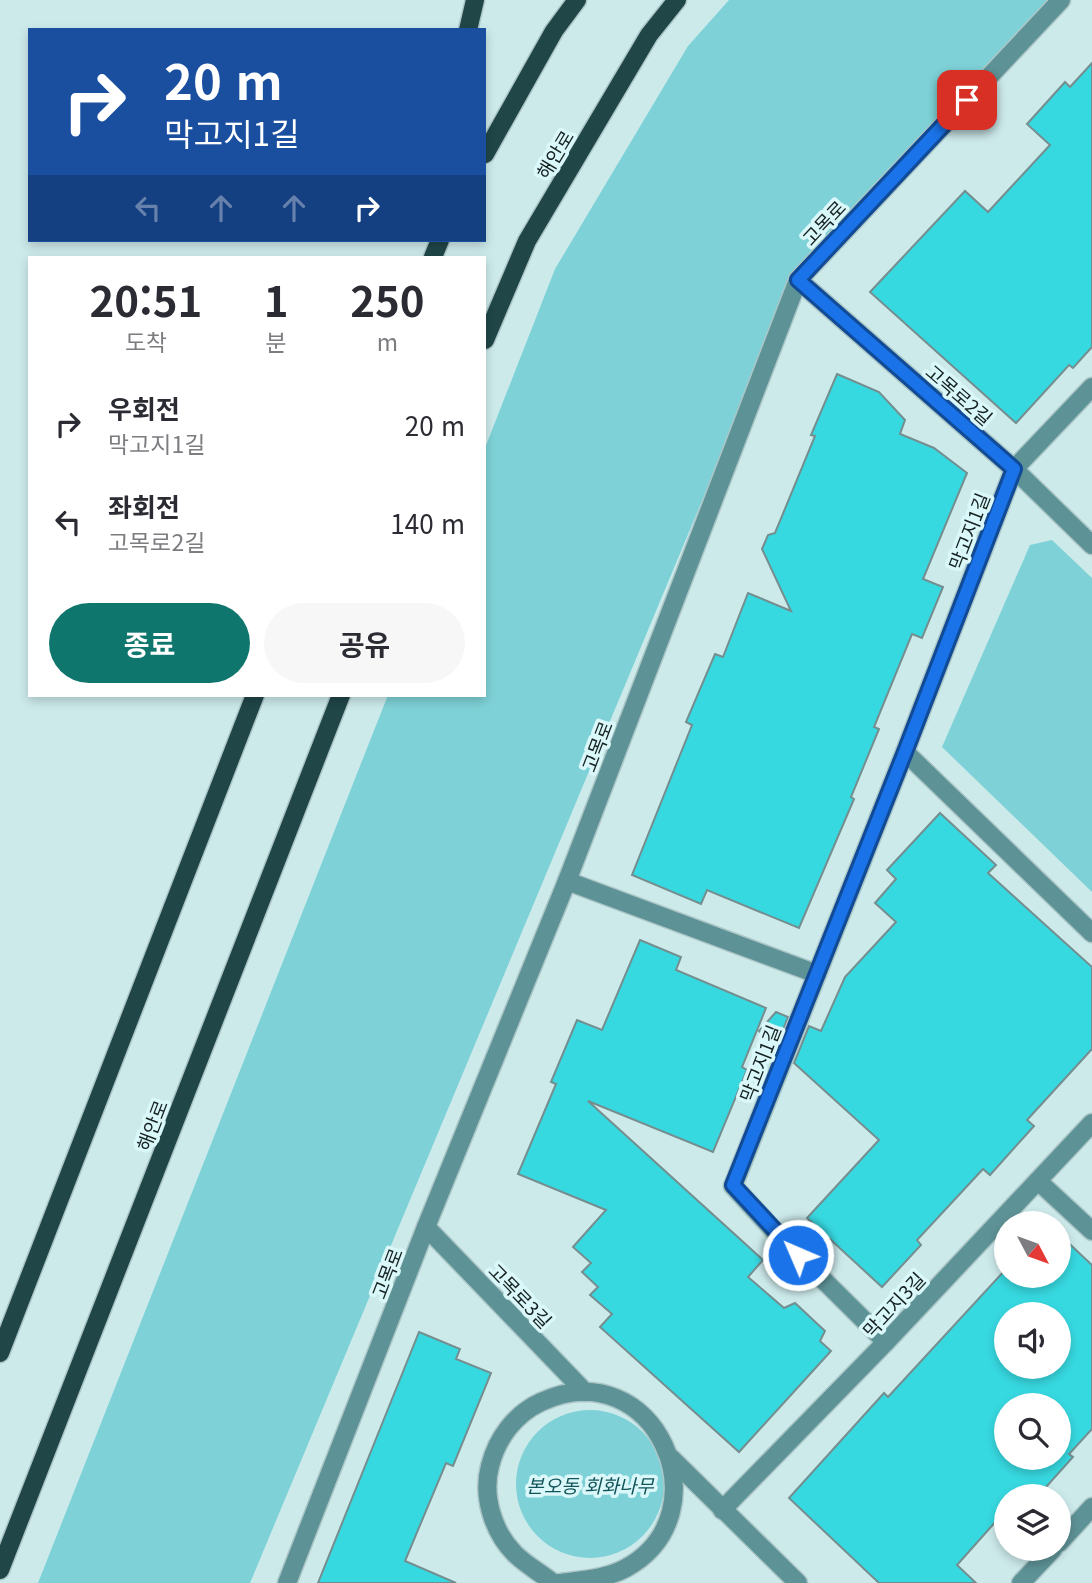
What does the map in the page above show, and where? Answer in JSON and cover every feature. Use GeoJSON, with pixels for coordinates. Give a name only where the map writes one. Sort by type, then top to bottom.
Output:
{"type":"FeatureCollection","features":[{"type":"Feature","properties":{"kind":"main road"},"geometry":{"type":"LineString","coordinates":[[468,28],[475,0]]}},
{"type":"Feature","properties":{"kind":"main road"},"geometry":{"type":"LineString","coordinates":[[486,152],[554,31],[577,0]]}},
{"type":"Feature","properties":{"kind":"main road","name":"해안로"},"geometry":{"type":"LineString","coordinates":[[486,338],[527,241],[649,35],[677,0]]}},
{"type":"Feature","properties":{"kind":"main road"},"geometry":{"type":"LineString","coordinates":[[0,1353],[254,697]]}},
{"type":"Feature","properties":{"kind":"main road","name":"해안로"},"geometry":{"type":"LineString","coordinates":[[0,1570],[340,697]]}},
{"type":"Feature","properties":{"kind":"street","name":"고목로"},"geometry":{"type":"LineString","coordinates":[[288,1583],[426,1227],[566,881],[798,280],[1061,0]]}},
{"type":"Feature","properties":{"kind":"street","name":"고목로2길"},"geometry":{"type":"LineString","coordinates":[[798,280],[1014,469],[1092,545]]}},
{"type":"Feature","properties":{"kind":"street","name":"막고지1길"},"geometry":{"type":"LineString","coordinates":[[887,1342],[780,1237],[733,1185],[1014,469],[1092,387]]}},
{"type":"Feature","properties":{"kind":"street"},"geometry":{"type":"LineString","coordinates":[[905,752],[1092,933]]}},
{"type":"Feature","properties":{"kind":"street"},"geometry":{"type":"LineString","coordinates":[[566,881],[817,974]]}},
{"type":"Feature","properties":{"kind":"street","name":"막고지3길"},"geometry":{"type":"LineString","coordinates":[[722,1510],[887,1342],[1092,1123]]}},
{"type":"Feature","properties":{"kind":"street"},"geometry":{"type":"LineString","coordinates":[[1038,1181],[1092,1230]]}},
{"type":"Feature","properties":{"kind":"street","name":"고목로3길"},"geometry":{"type":"LineString","coordinates":[[426,1227],[584,1392]]}},
{"type":"Feature","properties":{"kind":"street"},"geometry":{"type":"LineString","coordinates":[[553,1583],[515,1554],[498,1531],[489,1505],[487,1476],[494,1449],[509,1425],[530,1407],[556,1395],[584,1392],[612,1395],[637,1410],[656,1429],[671,1458],[799,1583]]}},
{"type":"Feature","properties":{"kind":"street"},"geometry":{"type":"LineString","coordinates":[[559,1583],[597,1578],[626,1568],[651,1548],[668,1521],[674,1490],[671,1458]]}},
{"type":"Feature","properties":{"kind":"street"},"geometry":{"type":"LineString","coordinates":[[1071,1530],[1092,1507]]}},
{"type":"Feature","properties":{"kind":"street"},"geometry":{"type":"LineString","coordinates":[[1021,1583],[1042,1561]]}},
{"type":"Feature","properties":{"kind":"green space"},"geometry":{"type":"Polygon","coordinates":[[[729,0],[1050,0],[798,271],[250,1583],[38,1583],[387,697],[486,697],[486,445],[555,269],[688,46],[729,0]]]}},
{"type":"Feature","properties":{"kind":"green space"},"geometry":{"type":"Polygon","coordinates":[[[1052,540],[1092,578],[1092,892],[942,747],[1030,545],[1052,540]]]}},
{"type":"Feature","properties":{"kind":"green space","name":"본오동 회화나무"},"geometry":{"type":"Polygon","coordinates":[[[590,1410],[618,1416],[631,1422],[642,1432],[652,1443],[658,1456],[664,1484],[658,1512],[652,1525],[642,1536],[631,1546],[618,1552],[590,1558],[562,1552],[549,1546],[538,1536],[528,1525],[522,1512],[516,1484],[522,1456],[528,1443],[538,1432],[549,1422],[562,1416],[590,1410]]]}},
{"type":"Feature","properties":{"kind":"building"},"geometry":{"type":"Polygon","coordinates":[[[1092,63],[1092,347],[1073,368],[1069,365],[1016,423],[870,292],[965,191],[988,212],[1050,145],[1027,124],[1065,82],[1070,87],[1092,63]]]}},
{"type":"Feature","properties":{"kind":"building"},"geometry":{"type":"Polygon","coordinates":[[[837,374],[879,392],[905,420],[900,434],[934,448],[967,473],[923,579],[943,587],[922,638],[912,634],[874,727],[879,729],[851,797],[854,799],[799,928],[707,890],[701,904],[632,875],[692,725],[686,722],[715,654],[723,657],[748,593],[791,611],[762,549],[768,535],[775,533],[837,374]]]}},
{"type":"Feature","properties":{"kind":"building"},"geometry":{"type":"Polygon","coordinates":[[[940,813],[996,865],[988,873],[1092,967],[1092,1049],[1027,1120],[1034,1126],[990,1175],[983,1169],[917,1240],[921,1245],[882,1287],[807,1218],[879,1140],[794,1063],[809,1026],[821,1031],[845,977],[896,922],[875,903],[896,879],[887,870],[940,813]]]}},
{"type":"Feature","properties":{"kind":"building"},"geometry":{"type":"Polygon","coordinates":[[[640,940],[681,957],[676,970],[766,1008],[742,1067],[747,1070],[713,1152],[588,1101],[763,1260],[748,1277],[784,1308],[795,1303],[825,1331],[820,1341],[831,1351],[739,1452],[600,1327],[612,1314],[590,1295],[598,1287],[582,1272],[591,1263],[573,1247],[606,1210],[518,1174],[556,1084],[551,1082],[577,1020],[602,1030],[640,940]]]}},
{"type":"Feature","properties":{"kind":"building"},"geometry":{"type":"Polygon","coordinates":[[[776,1012],[788,1017],[776,1047],[759,1031],[776,1012]]]}},
{"type":"Feature","properties":{"kind":"building"},"geometry":{"type":"Polygon","coordinates":[[[1071,1245],[1092,1265],[1092,1429],[1071,1452],[1071,1393],[994,1393],[994,1470],[1061,1470],[1049,1484],[994,1484],[994,1523],[957,1565],[976,1583],[879,1583],[789,1498],[884,1393],[888,1397],[994,1282],[994,1288],[1071,1288],[1071,1245]]]}},
{"type":"Feature","properties":{"kind":"building"},"geometry":{"type":"Polygon","coordinates":[[[419,1332],[460,1349],[456,1359],[491,1373],[453,1466],[446,1463],[405,1561],[456,1583],[318,1583],[419,1332]]]}},
{"type":"Feature","properties":{"kind":"route"},"geometry":{"type":"LineString","coordinates":[[798,1255],[733,1185],[1014,469],[798,280],[967,100]]}}]}
